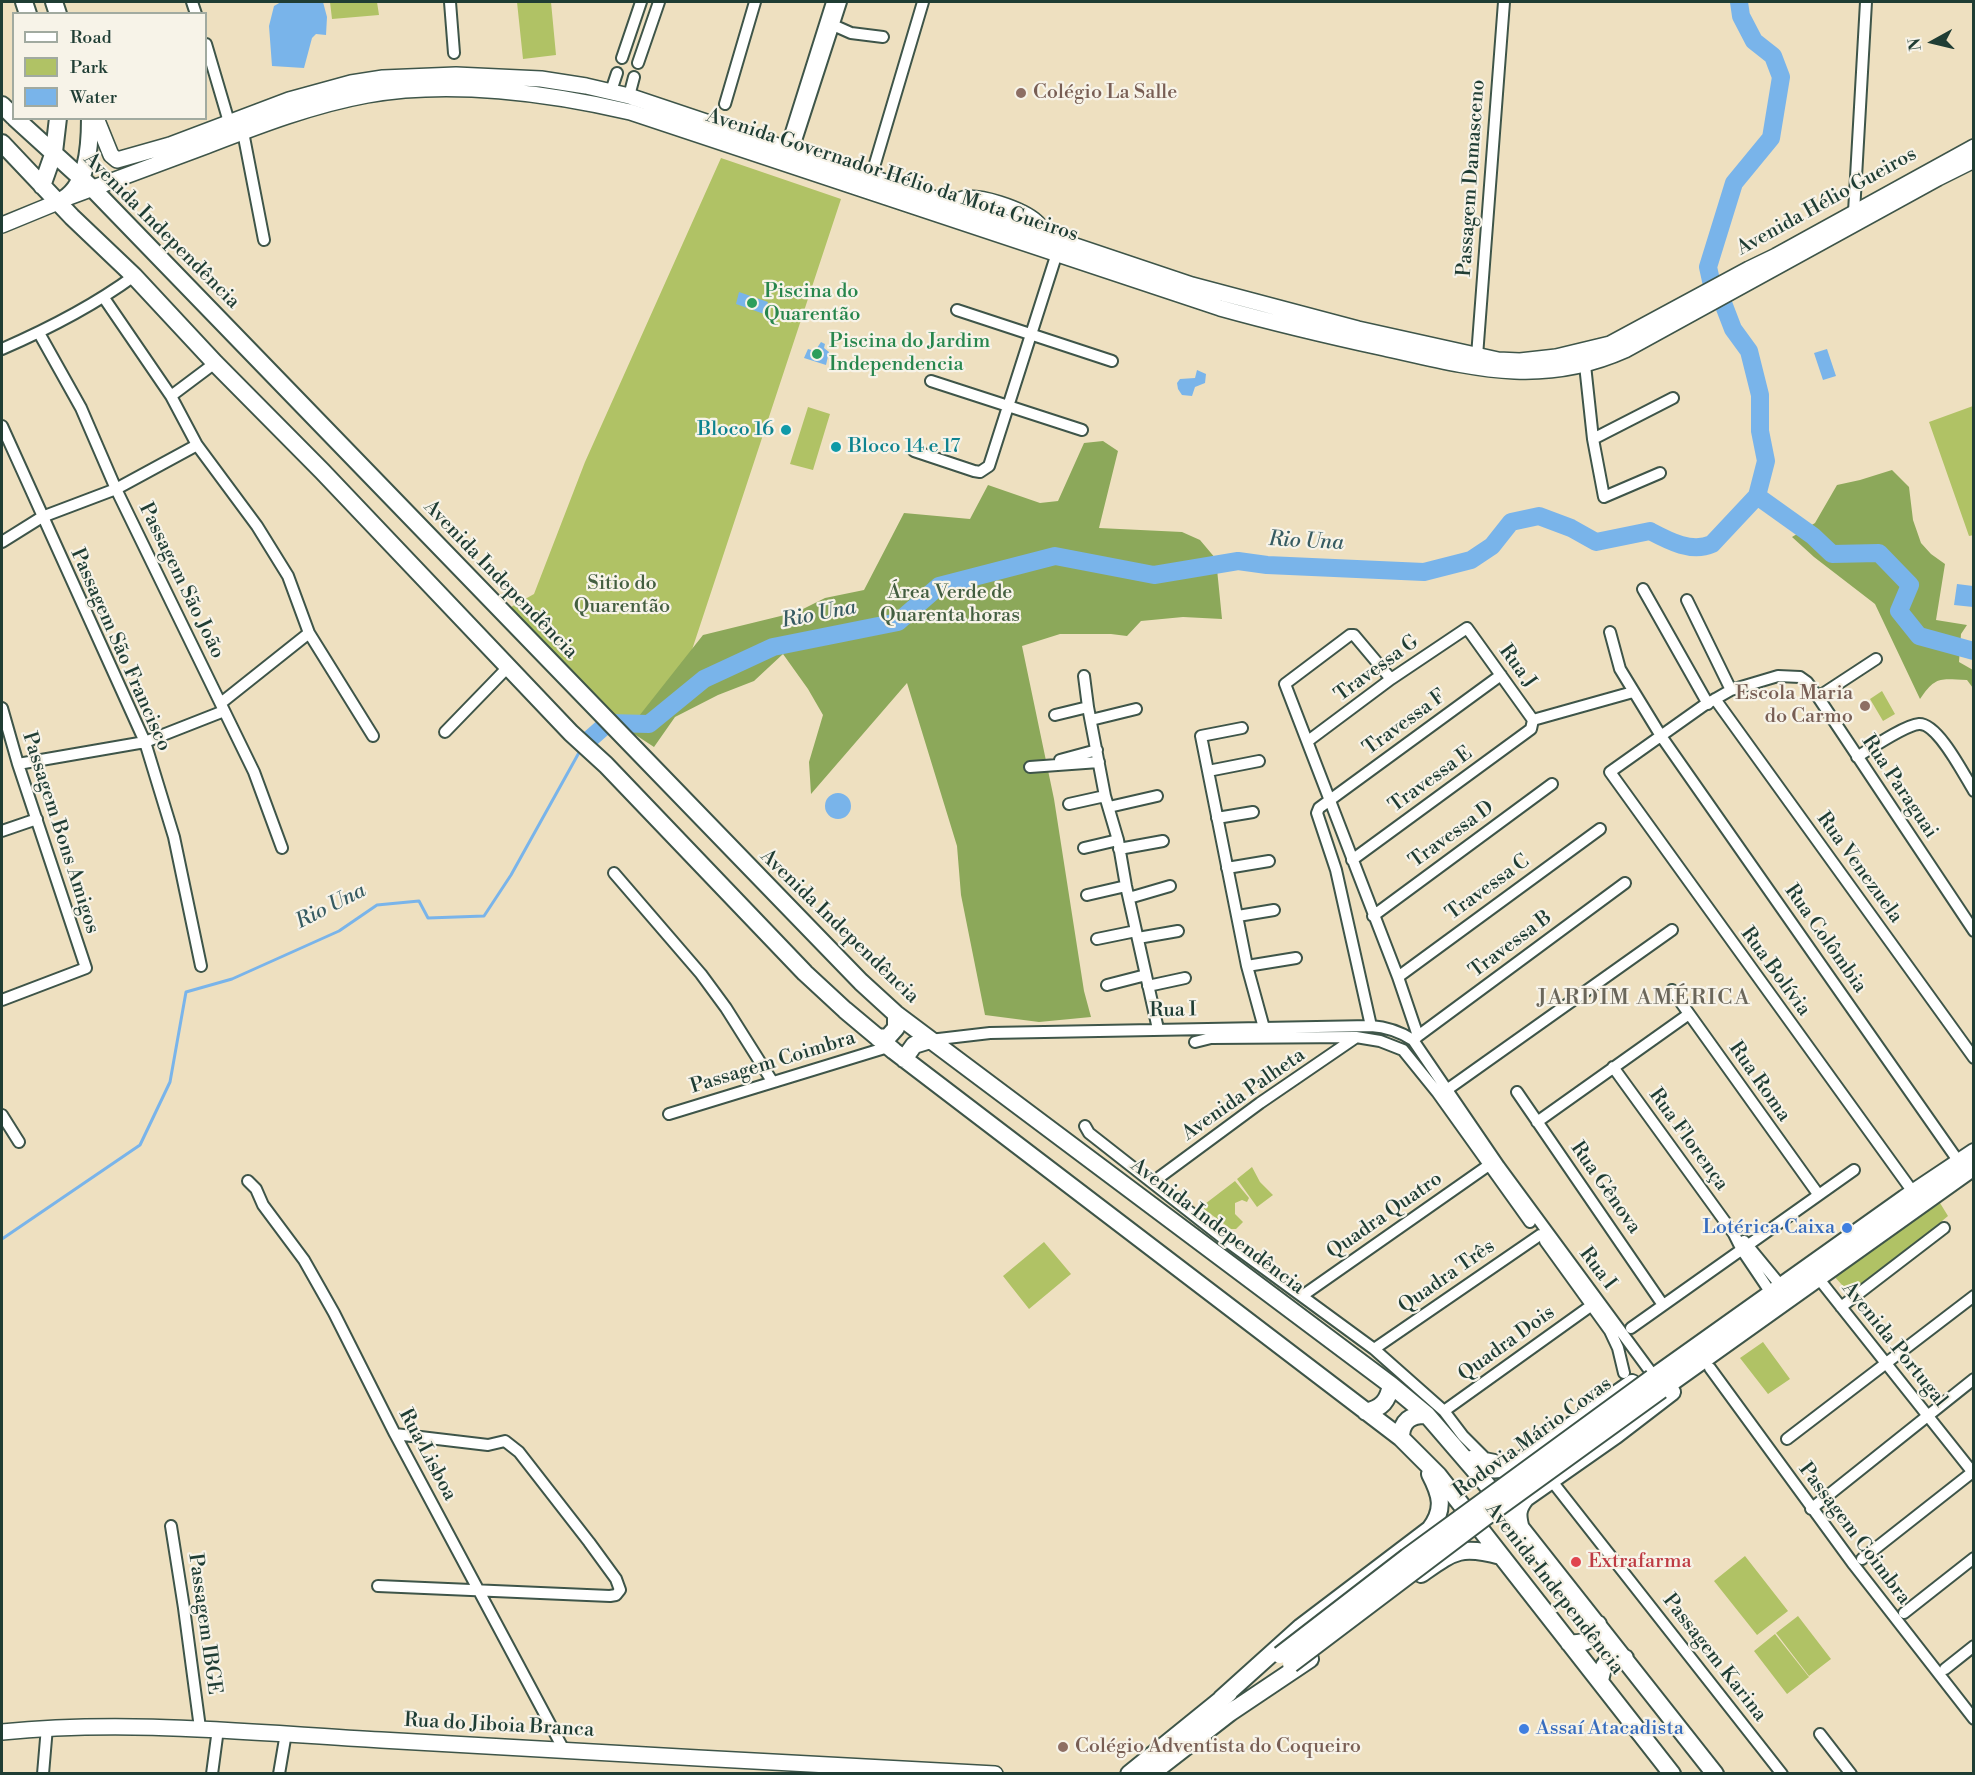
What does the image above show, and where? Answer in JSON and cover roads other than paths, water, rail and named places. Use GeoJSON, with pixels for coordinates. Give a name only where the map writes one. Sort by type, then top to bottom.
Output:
{"type":"FeatureCollection","features":[{"type":"Feature","properties":{"kind":"main road"},"geometry":{"type":"LineString","coordinates":[[97,120],[111,155],[117,159],[170,145],[322,90],[383,78],[456,75],[542,80],[629,96],[871,177],[955,212]]}},
{"type":"Feature","properties":{"kind":"main road","name":"Avenida Governador Hélio da Mota Gueiros"},"geometry":{"type":"LineString","coordinates":[[87,183],[327,104],[369,95],[441,90],[534,94],[630,112],[955,212],[1057,253],[1220,308],[1476,368],[1539,372],[1585,365],[1625,350],[1704,299]]}},
{"type":"Feature","properties":{"kind":"main road","name":"Avenida Independência"},"geometry":{"type":"LineString","coordinates":[[16,120],[87,183],[837,959],[896,1014],[1391,1385],[1427,1415],[1483,1480],[1715,1773]]}},
{"type":"Feature","properties":{"kind":"main road"},"geometry":{"type":"LineString","coordinates":[[14,219],[42,186],[54,152],[58,120]]}},
{"type":"Feature","properties":{"kind":"main road"},"geometry":{"type":"LineString","coordinates":[[14,219],[64,199],[87,183],[90,120]]}},
{"type":"Feature","properties":{"kind":"main road","name":"Avenida Independência"},"geometry":{"type":"LineString","coordinates":[[2,143],[42,186],[64,199],[215,363],[805,973],[883,1043],[1401,1438],[1419,1455],[1457,1500],[1671,1773]]}},
{"type":"Feature","properties":{"kind":"main road","name":"Avenida Hélio Gueiros"},"geometry":{"type":"LineString","coordinates":[[1704,299],[1854,212],[1974,147]]}},
{"type":"Feature","properties":{"kind":"main road","name":"Avenida Hélio Gueiros"},"geometry":{"type":"LineString","coordinates":[[1726,287],[1785,263],[1974,160]]}},
{"type":"Feature","properties":{"kind":"main road"},"geometry":{"type":"LineString","coordinates":[[1938,178],[1974,172]]}},
{"type":"Feature","properties":{"kind":"main road","name":"Avenida Governador Hélio da Mota Gueiros"},"geometry":{"type":"LineString","coordinates":[[955,212],[960,200],[970,197],[1001,205],[1035,220],[1043,234],[1215,292],[1346,327],[1498,360],[1537,360],[1598,348],[1704,299]]}},
{"type":"Feature","properties":{"kind":"main road"},"geometry":{"type":"LineString","coordinates":[[883,1043],[896,1028],[896,1014]]}},
{"type":"Feature","properties":{"kind":"main road"},"geometry":{"type":"LineString","coordinates":[[904,1059],[914,1045],[930,1040]]}},
{"type":"Feature","properties":{"kind":"main road","name":"Rodovia Mário Covas"},"geometry":{"type":"LineString","coordinates":[[1702,1359],[1776,1289],[1814,1273],[1966,1165],[1974,1152]]}},
{"type":"Feature","properties":{"kind":"main road","name":"Rodovia Mário Covas"},"geometry":{"type":"LineString","coordinates":[[1151,1773],[1225,1707],[1407,1557],[1654,1380],[1702,1359],[1814,1273],[1913,1192],[1966,1165]]}},
{"type":"Feature","properties":{"kind":"main road"},"geometry":{"type":"LineString","coordinates":[[1522,1529],[1517,1517],[1519,1507],[1526,1498],[1616,1435],[1683,1383],[1702,1359]]}},
{"type":"Feature","properties":{"kind":"main road"},"geometry":{"type":"LineString","coordinates":[[1446,1436],[1480,1467],[1492,1471],[1505,1469],[1654,1380]]}},
{"type":"Feature","properties":{"kind":"main road"},"geometry":{"type":"LineString","coordinates":[[1366,1412],[1381,1407],[1386,1401],[1391,1385]]}},
{"type":"Feature","properties":{"kind":"main road"},"geometry":{"type":"LineString","coordinates":[[1401,1438],[1401,1431],[1407,1420],[1418,1415],[1427,1415]]}},
{"type":"Feature","properties":{"kind":"main road"},"geometry":{"type":"LineString","coordinates":[[1225,1707],[1301,1627],[1430,1529],[1438,1519],[1441,1508],[1438,1494],[1419,1455]]}},
{"type":"Feature","properties":{"kind":"main road"},"geometry":{"type":"LineString","coordinates":[[1225,1707],[1296,1670],[1422,1573],[1453,1553],[1477,1550],[1501,1556]]}},
{"type":"Feature","properties":{"kind":"main road"},"geometry":{"type":"LineString","coordinates":[[1569,1642],[1589,1641],[1595,1634],[1598,1624]]}},
{"type":"Feature","properties":{"kind":"main road"},"geometry":{"type":"LineString","coordinates":[[1600,1682],[1603,1667],[1607,1662],[1625,1658]]}},
{"type":"Feature","properties":{"kind":"main road","name":"Rodovia Mário Covas"},"geometry":{"type":"LineString","coordinates":[[1129,1773],[1225,1707]]}},
{"type":"Feature","properties":{"kind":"main road","name":"Rua do Jiboia Branca"},"geometry":{"type":"LineString","coordinates":[[2,1732],[47,1727],[200,1728],[565,1752],[995,1773]]}},
{"type":"Feature","properties":{"kind":"street"},"geometry":{"type":"LineString","coordinates":[[450,2],[454,53]]}},
{"type":"Feature","properties":{"kind":"street"},"geometry":{"type":"LineString","coordinates":[[622,58],[641,2]]}},
{"type":"Feature","properties":{"kind":"street"},"geometry":{"type":"LineString","coordinates":[[725,104],[755,2]]}},
{"type":"Feature","properties":{"kind":"street"},"geometry":{"type":"LineString","coordinates":[[789,149],[832,2]]}},
{"type":"Feature","properties":{"kind":"street"},"geometry":{"type":"LineString","coordinates":[[789,149],[841,2]]}},
{"type":"Feature","properties":{"kind":"street"},"geometry":{"type":"LineString","coordinates":[[871,177],[923,2]]}},
{"type":"Feature","properties":{"kind":"street","name":"Passagem Damasceno"},"geometry":{"type":"LineString","coordinates":[[1477,356],[1504,2]]}},
{"type":"Feature","properties":{"kind":"street"},"geometry":{"type":"LineString","coordinates":[[1854,212],[1866,2]]}},
{"type":"Feature","properties":{"kind":"street"},"geometry":{"type":"LineString","coordinates":[[635,21],[658,6]]}},
{"type":"Feature","properties":{"kind":"street"},"geometry":{"type":"LineString","coordinates":[[638,63],[658,6]]}},
{"type":"Feature","properties":{"kind":"street"},"geometry":{"type":"LineString","coordinates":[[833,25],[851,33],[883,37]]}},
{"type":"Feature","properties":{"kind":"street"},"geometry":{"type":"LineString","coordinates":[[207,47],[229,122]]}},
{"type":"Feature","properties":{"kind":"street"},"geometry":{"type":"LineString","coordinates":[[610,92],[617,73]]}},
{"type":"Feature","properties":{"kind":"street"},"geometry":{"type":"LineString","coordinates":[[629,96],[634,77]]}},
{"type":"Feature","properties":{"kind":"street"},"geometry":{"type":"LineString","coordinates":[[243,132],[264,240]]}},
{"type":"Feature","properties":{"kind":"street"},"geometry":{"type":"LineString","coordinates":[[914,451],[974,471],[986,470],[989,466],[1057,253]]}},
{"type":"Feature","properties":{"kind":"street"},"geometry":{"type":"LineString","coordinates":[[2,349],[39,333],[104,298],[134,276]]}},
{"type":"Feature","properties":{"kind":"street"},"geometry":{"type":"LineString","coordinates":[[104,298],[171,396],[197,445],[257,526],[288,576],[309,633],[373,736]]}},
{"type":"Feature","properties":{"kind":"street"},"geometry":{"type":"LineString","coordinates":[[957,310],[1112,361]]}},
{"type":"Feature","properties":{"kind":"street","name":"Passagem São João"},"geometry":{"type":"LineString","coordinates":[[39,333],[81,408],[116,489],[254,772],[282,848]]}},
{"type":"Feature","properties":{"kind":"street"},"geometry":{"type":"LineString","coordinates":[[171,396],[215,363]]}},
{"type":"Feature","properties":{"kind":"street"},"geometry":{"type":"LineString","coordinates":[[1585,365],[1593,439],[1604,497],[1660,473]]}},
{"type":"Feature","properties":{"kind":"street"},"geometry":{"type":"LineString","coordinates":[[932,381],[1082,430]]}},
{"type":"Feature","properties":{"kind":"street"},"geometry":{"type":"LineString","coordinates":[[1593,439],[1673,398]]}},
{"type":"Feature","properties":{"kind":"street","name":"Passagem São Francisco"},"geometry":{"type":"LineString","coordinates":[[2,426],[145,742],[174,837],[201,966]]}},
{"type":"Feature","properties":{"kind":"street"},"geometry":{"type":"LineString","coordinates":[[2,542],[42,517],[116,489],[197,445]]}},
{"type":"Feature","properties":{"kind":"street","name":"Rua Venezuela"},"geometry":{"type":"LineString","coordinates":[[1643,588],[1712,701],[1974,1058]]}},
{"type":"Feature","properties":{"kind":"street"},"geometry":{"type":"LineString","coordinates":[[1661,736],[1731,690],[1687,600]]}},
{"type":"Feature","properties":{"kind":"street","name":"Rua J"},"geometry":{"type":"LineString","coordinates":[[1467,628],[1501,675],[1532,724]]}},
{"type":"Feature","properties":{"kind":"street","name":"Travessa G"},"geometry":{"type":"LineString","coordinates":[[1308,741],[1391,679],[1467,628]]}},
{"type":"Feature","properties":{"kind":"street","name":"Rua Colômbia"},"geometry":{"type":"LineString","coordinates":[[1610,632],[1620,669],[1661,736],[1966,1165]]}},
{"type":"Feature","properties":{"kind":"street"},"geometry":{"type":"LineString","coordinates":[[18,764],[145,742],[223,707],[309,633]]}},
{"type":"Feature","properties":{"kind":"street","name":"Rua I"},"geometry":{"type":"LineString","coordinates":[[1391,679],[1354,635],[1350,635],[1285,684],[1398,976],[1416,1038],[1498,1166],[1654,1380]]}},
{"type":"Feature","properties":{"kind":"street"},"geometry":{"type":"LineString","coordinates":[[1818,697],[1876,659]]}},
{"type":"Feature","properties":{"kind":"street"},"geometry":{"type":"LineString","coordinates":[[446,732],[509,666]]}},
{"type":"Feature","properties":{"kind":"street","name":"Travessa F"},"geometry":{"type":"LineString","coordinates":[[1331,800],[1501,675]]}},
{"type":"Feature","properties":{"kind":"street"},"geometry":{"type":"LineString","coordinates":[[1084,676],[1096,750],[1158,1029]]}},
{"type":"Feature","properties":{"kind":"street","name":"Rua Paraguai"},"geometry":{"type":"LineString","coordinates":[[1731,690],[1778,676],[1803,679],[1818,697],[1974,931]]}},
{"type":"Feature","properties":{"kind":"street"},"geometry":{"type":"LineString","coordinates":[[1532,724],[1632,692]]}},
{"type":"Feature","properties":{"kind":"street"},"geometry":{"type":"LineString","coordinates":[[1055,715],[1088,707]]}},
{"type":"Feature","properties":{"kind":"street","name":"Passagem Bons Amigos"},"geometry":{"type":"LineString","coordinates":[[2,708],[18,764],[86,968],[2,1000]]}},
{"type":"Feature","properties":{"kind":"street"},"geometry":{"type":"LineString","coordinates":[[1091,720],[1136,709]]}},
{"type":"Feature","properties":{"kind":"street","name":"Travessa E"},"geometry":{"type":"LineString","coordinates":[[1352,860],[1532,724]]}},
{"type":"Feature","properties":{"kind":"street"},"geometry":{"type":"LineString","coordinates":[[1857,757],[1906,728],[1918,724],[1927,725],[1940,738],[1974,791]]}},
{"type":"Feature","properties":{"kind":"street"},"geometry":{"type":"LineString","coordinates":[[1242,728],[1202,736],[1247,966],[1264,1028]]}},
{"type":"Feature","properties":{"kind":"street","name":"Rua Bolívia"},"geometry":{"type":"LineString","coordinates":[[1661,736],[1610,772],[1913,1192]]}},
{"type":"Feature","properties":{"kind":"street"},"geometry":{"type":"LineString","coordinates":[[1060,760],[1096,750]]}},
{"type":"Feature","properties":{"kind":"street"},"geometry":{"type":"LineString","coordinates":[[1208,771],[1259,761]]}},
{"type":"Feature","properties":{"kind":"street"},"geometry":{"type":"LineString","coordinates":[[1030,767],[1099,762]]}},
{"type":"Feature","properties":{"kind":"street","name":"Travessa D"},"geometry":{"type":"LineString","coordinates":[[1373,916],[1552,784]]}},
{"type":"Feature","properties":{"kind":"street"},"geometry":{"type":"LineString","coordinates":[[1069,804],[1157,796]]}},
{"type":"Feature","properties":{"kind":"street"},"geometry":{"type":"LineString","coordinates":[[1331,800],[1319,808],[1317,813],[1336,870],[1371,1026]]}},
{"type":"Feature","properties":{"kind":"street"},"geometry":{"type":"LineString","coordinates":[[1217,818],[1253,812]]}},
{"type":"Feature","properties":{"kind":"street"},"geometry":{"type":"LineString","coordinates":[[2,831],[37,819]]}},
{"type":"Feature","properties":{"kind":"street","name":"Travessa C"},"geometry":{"type":"LineString","coordinates":[[1398,976],[1600,829]]}},
{"type":"Feature","properties":{"kind":"street"},"geometry":{"type":"LineString","coordinates":[[1084,848],[1164,841]]}},
{"type":"Feature","properties":{"kind":"street"},"geometry":{"type":"LineString","coordinates":[[1227,868],[1269,861]]}},
{"type":"Feature","properties":{"kind":"street"},"geometry":{"type":"LineString","coordinates":[[614,873],[701,974],[726,1008],[772,1081]]}},
{"type":"Feature","properties":{"kind":"street","name":"Travessa B"},"geometry":{"type":"LineString","coordinates":[[1416,1038],[1624,883]]}},
{"type":"Feature","properties":{"kind":"street"},"geometry":{"type":"LineString","coordinates":[[1087,894],[1126,886]]}},
{"type":"Feature","properties":{"kind":"street"},"geometry":{"type":"LineString","coordinates":[[1129,898],[1170,886]]}},
{"type":"Feature","properties":{"kind":"street"},"geometry":{"type":"LineString","coordinates":[[1238,916],[1274,910]]}},
{"type":"Feature","properties":{"kind":"street"},"geometry":{"type":"LineString","coordinates":[[1448,1089],[1672,930]]}},
{"type":"Feature","properties":{"kind":"street"},"geometry":{"type":"LineString","coordinates":[[1097,939],[1178,931]]}},
{"type":"Feature","properties":{"kind":"street"},"geometry":{"type":"LineString","coordinates":[[1247,966],[1296,958]]}},
{"type":"Feature","properties":{"kind":"street"},"geometry":{"type":"LineString","coordinates":[[1107,985],[1185,978]]}},
{"type":"Feature","properties":{"kind":"street","name":"Rua Roma"},"geometry":{"type":"LineString","coordinates":[[1672,990],[1818,1194]]}},
{"type":"Feature","properties":{"kind":"street"},"geometry":{"type":"LineString","coordinates":[[1537,1122],[1689,1014]]}},
{"type":"Feature","properties":{"kind":"street","name":"Rua I"},"geometry":{"type":"LineString","coordinates":[[930,1040],[990,1033],[1371,1026],[1387,1027],[1416,1038]]}},
{"type":"Feature","properties":{"kind":"street"},"geometry":{"type":"LineString","coordinates":[[1195,1042],[1211,1038],[1356,1037],[1380,1041],[1403,1050],[1437,1092],[1592,1305],[1615,1339],[1624,1373]]}},
{"type":"Feature","properties":{"kind":"street","name":"Avenida Palheta"},"geometry":{"type":"LineString","coordinates":[[1153,1182],[1260,1103],[1356,1037]]}},
{"type":"Feature","properties":{"kind":"street","name":"Passagem Coimbra"},"geometry":{"type":"LineString","coordinates":[[669,1114],[883,1043]]}},
{"type":"Feature","properties":{"kind":"street","name":"Rua Florença"},"geometry":{"type":"LineString","coordinates":[[1613,1067],[1776,1289]]}},
{"type":"Feature","properties":{"kind":"street","name":"Rua Gênova"},"geometry":{"type":"LineString","coordinates":[[1517,1092],[1663,1305]]}},
{"type":"Feature","properties":{"kind":"street"},"geometry":{"type":"LineString","coordinates":[[2,1115],[19,1142]]}},
{"type":"Feature","properties":{"kind":"street"},"geometry":{"type":"LineString","coordinates":[[1085,1126],[1089,1133],[1228,1242],[1374,1349],[1444,1411],[1485,1458],[1495,1460]]}},
{"type":"Feature","properties":{"kind":"street","name":"Quadra Quatro"},"geometry":{"type":"LineString","coordinates":[[1302,1296],[1489,1165]]}},
{"type":"Feature","properties":{"kind":"street"},"geometry":{"type":"LineString","coordinates":[[1631,1328],[1854,1170]]}},
{"type":"Feature","properties":{"kind":"street","name":"Rua Lisboa"},"geometry":{"type":"LineString","coordinates":[[248,1181],[256,1189],[263,1205],[303,1260],[334,1313],[395,1434],[565,1752]]}},
{"type":"Feature","properties":{"kind":"street"},"geometry":{"type":"LineString","coordinates":[[1841,1307],[1944,1228]]}},
{"type":"Feature","properties":{"kind":"street","name":"Quadra Três"},"geometry":{"type":"LineString","coordinates":[[1374,1349],[1540,1235]]}},
{"type":"Feature","properties":{"kind":"street","name":"Avenida Portugal"},"geometry":{"type":"LineString","coordinates":[[1814,1273],[1973,1472]]}},
{"type":"Feature","properties":{"kind":"street"},"geometry":{"type":"LineString","coordinates":[[1787,1439],[1974,1296]]}},
{"type":"Feature","properties":{"kind":"street","name":"Quadra Dois"},"geometry":{"type":"LineString","coordinates":[[1444,1411],[1592,1305]]}},
{"type":"Feature","properties":{"kind":"street","name":"Passagem Coimbra"},"geometry":{"type":"LineString","coordinates":[[1702,1359],[1812,1509],[1974,1719]]}},
{"type":"Feature","properties":{"kind":"street"},"geometry":{"type":"LineString","coordinates":[[1812,1509],[1974,1379]]}},
{"type":"Feature","properties":{"kind":"street"},"geometry":{"type":"LineString","coordinates":[[378,1586],[610,1596],[616,1595],[620,1590],[616,1579],[589,1542],[519,1452],[505,1441],[488,1445],[395,1434]]}},
{"type":"Feature","properties":{"kind":"street"},"geometry":{"type":"LineString","coordinates":[[1862,1559],[1973,1472]]}},
{"type":"Feature","properties":{"kind":"street","name":"Passagem Karina"},"geometry":{"type":"LineString","coordinates":[[1551,1480],[1782,1773]]}},
{"type":"Feature","properties":{"kind":"street","name":"Passagem IBGE"},"geometry":{"type":"LineString","coordinates":[[171,1526],[200,1728]]}},
{"type":"Feature","properties":{"kind":"street"},"geometry":{"type":"LineString","coordinates":[[1904,1613],[1974,1558]]}},
{"type":"Feature","properties":{"kind":"street"},"geometry":{"type":"LineString","coordinates":[[1945,1669],[1974,1646]]}},
{"type":"Feature","properties":{"kind":"street"},"geometry":{"type":"LineString","coordinates":[[43,1773],[47,1727]]}},
{"type":"Feature","properties":{"kind":"street"},"geometry":{"type":"LineString","coordinates":[[212,1773],[218,1729]]}},
{"type":"Feature","properties":{"kind":"street"},"geometry":{"type":"LineString","coordinates":[[279,1773],[286,1733]]}},
{"type":"Feature","properties":{"kind":"street"},"geometry":{"type":"LineString","coordinates":[[1820,1734],[1851,1773]]}},
{"type":"Feature","properties":{"kind":"water"},"geometry":{"type":"Polygon","coordinates":[[[281,2],[323,2],[327,17],[326,35],[316,34],[312,38],[304,68],[272,66],[269,26],[274,6],[281,2]]]}},
{"type":"Feature","properties":{"kind":"water","name":"Piscina do Quarentão"},"geometry":{"type":"Polygon","coordinates":[[[739,292],[768,302],[764,314],[736,304],[739,292]]]}},
{"type":"Feature","properties":{"kind":"water","name":"Piscina do Jardim Independencia"},"geometry":{"type":"Polygon","coordinates":[[[821,342],[825,344],[824,348],[829,352],[826,365],[804,358],[808,349],[818,352],[817,348],[821,342]]]}},
{"type":"Feature","properties":{"kind":"water"},"geometry":{"type":"Polygon","coordinates":[[[1827,349],[1836,376],[1823,380],[1814,353],[1827,349]]]}},
{"type":"Feature","properties":{"kind":"water"},"geometry":{"type":"Polygon","coordinates":[[[1197,370],[1206,374],[1205,383],[1195,387],[1192,396],[1182,395],[1177,383],[1180,379],[1195,378],[1197,370]]]}},
{"type":"Feature","properties":{"kind":"water"},"geometry":{"type":"Polygon","coordinates":[[[1957,584],[1973,586],[1973,607],[1954,605],[1957,584]]]}},
{"type":"Feature","properties":{"kind":"water"},"geometry":{"type":"Polygon","coordinates":[[[838,793],[847,797],[851,806],[847,815],[838,819],[829,815],[825,806],[829,797],[838,793]]]}},
{"type":"Feature","properties":{"kind":"waterway"},"geometry":{"type":"LineString","coordinates":[[1739,2],[1741,16],[1754,41],[1773,56],[1781,77],[1771,138],[1734,183],[1708,267],[1712,285],[1723,303],[1733,329],[1749,351],[1760,395],[1760,431],[1766,461],[1757,496]]}},
{"type":"Feature","properties":{"kind":"waterway","name":"Rio Una"},"geometry":{"type":"LineString","coordinates":[[583,745],[608,723],[649,724],[704,679],[773,647],[898,622],[939,586],[1055,556],[1154,575],[1238,561],[1267,565],[1424,572],[1471,560],[1492,546],[1511,522],[1539,516],[1571,528],[1596,542],[1650,531],[1680,545],[1704,546],[1712,544],[1757,496],[1813,536],[1832,554],[1879,553],[1910,585],[1899,611],[1919,636],[1974,651]]}},
{"type":"Feature","properties":{"kind":"waterway","name":"Rio Una"},"geometry":{"type":"LineString","coordinates":[[2,1239],[140,1145],[170,1082],[186,992],[232,979],[339,931],[377,905],[419,901],[428,918],[484,916],[511,875],[581,749]]}},
{"type":"Feature","properties":{"kind":"place","name":"Colégio La Salle"},"geometry":{"type":"Point","coordinates":[1021,93]}},
{"type":"Feature","properties":{"kind":"place","name":"Piscina do Quarentão"},"geometry":{"type":"Point","coordinates":[752,303]}},
{"type":"Feature","properties":{"kind":"place","name":"Piscina do Jardim Independencia"},"geometry":{"type":"Point","coordinates":[817,354]}},
{"type":"Feature","properties":{"kind":"place","name":"Bloco 16"},"geometry":{"type":"Point","coordinates":[786,430]}},
{"type":"Feature","properties":{"kind":"place","name":"Bloco 14 e 17"},"geometry":{"type":"Point","coordinates":[836,447]}},
{"type":"Feature","properties":{"kind":"place","name":"Escola Maria do Carmo"},"geometry":{"type":"Point","coordinates":[1865,706]}},
{"type":"Feature","properties":{"kind":"place","name":"Lotérica Caixa"},"geometry":{"type":"Point","coordinates":[1847,1228]}},
{"type":"Feature","properties":{"kind":"place","name":"Extrafarma"},"geometry":{"type":"Point","coordinates":[1576,1562]}},
{"type":"Feature","properties":{"kind":"place","name":"Assaí Atacadista"},"geometry":{"type":"Point","coordinates":[1524,1729]}},
{"type":"Feature","properties":{"kind":"place","name":"Colégio Adventista do Coqueiro"},"geometry":{"type":"Point","coordinates":[1063,1747]}},
{"type":"Feature","properties":{"kind":"district","name":"JARDIM AMÉRICA"},"geometry":{"type":"Point","coordinates":[1644,999]}},
{"type":"Feature","properties":{"kind":"park label","name":"Sitio do Quarentão"},"geometry":{"type":"Point","coordinates":[622,596]}},
{"type":"Feature","properties":{"kind":"park label","name":"Área Verde de Quarenta horas"},"geometry":{"type":"Point","coordinates":[950,604]}}]}
